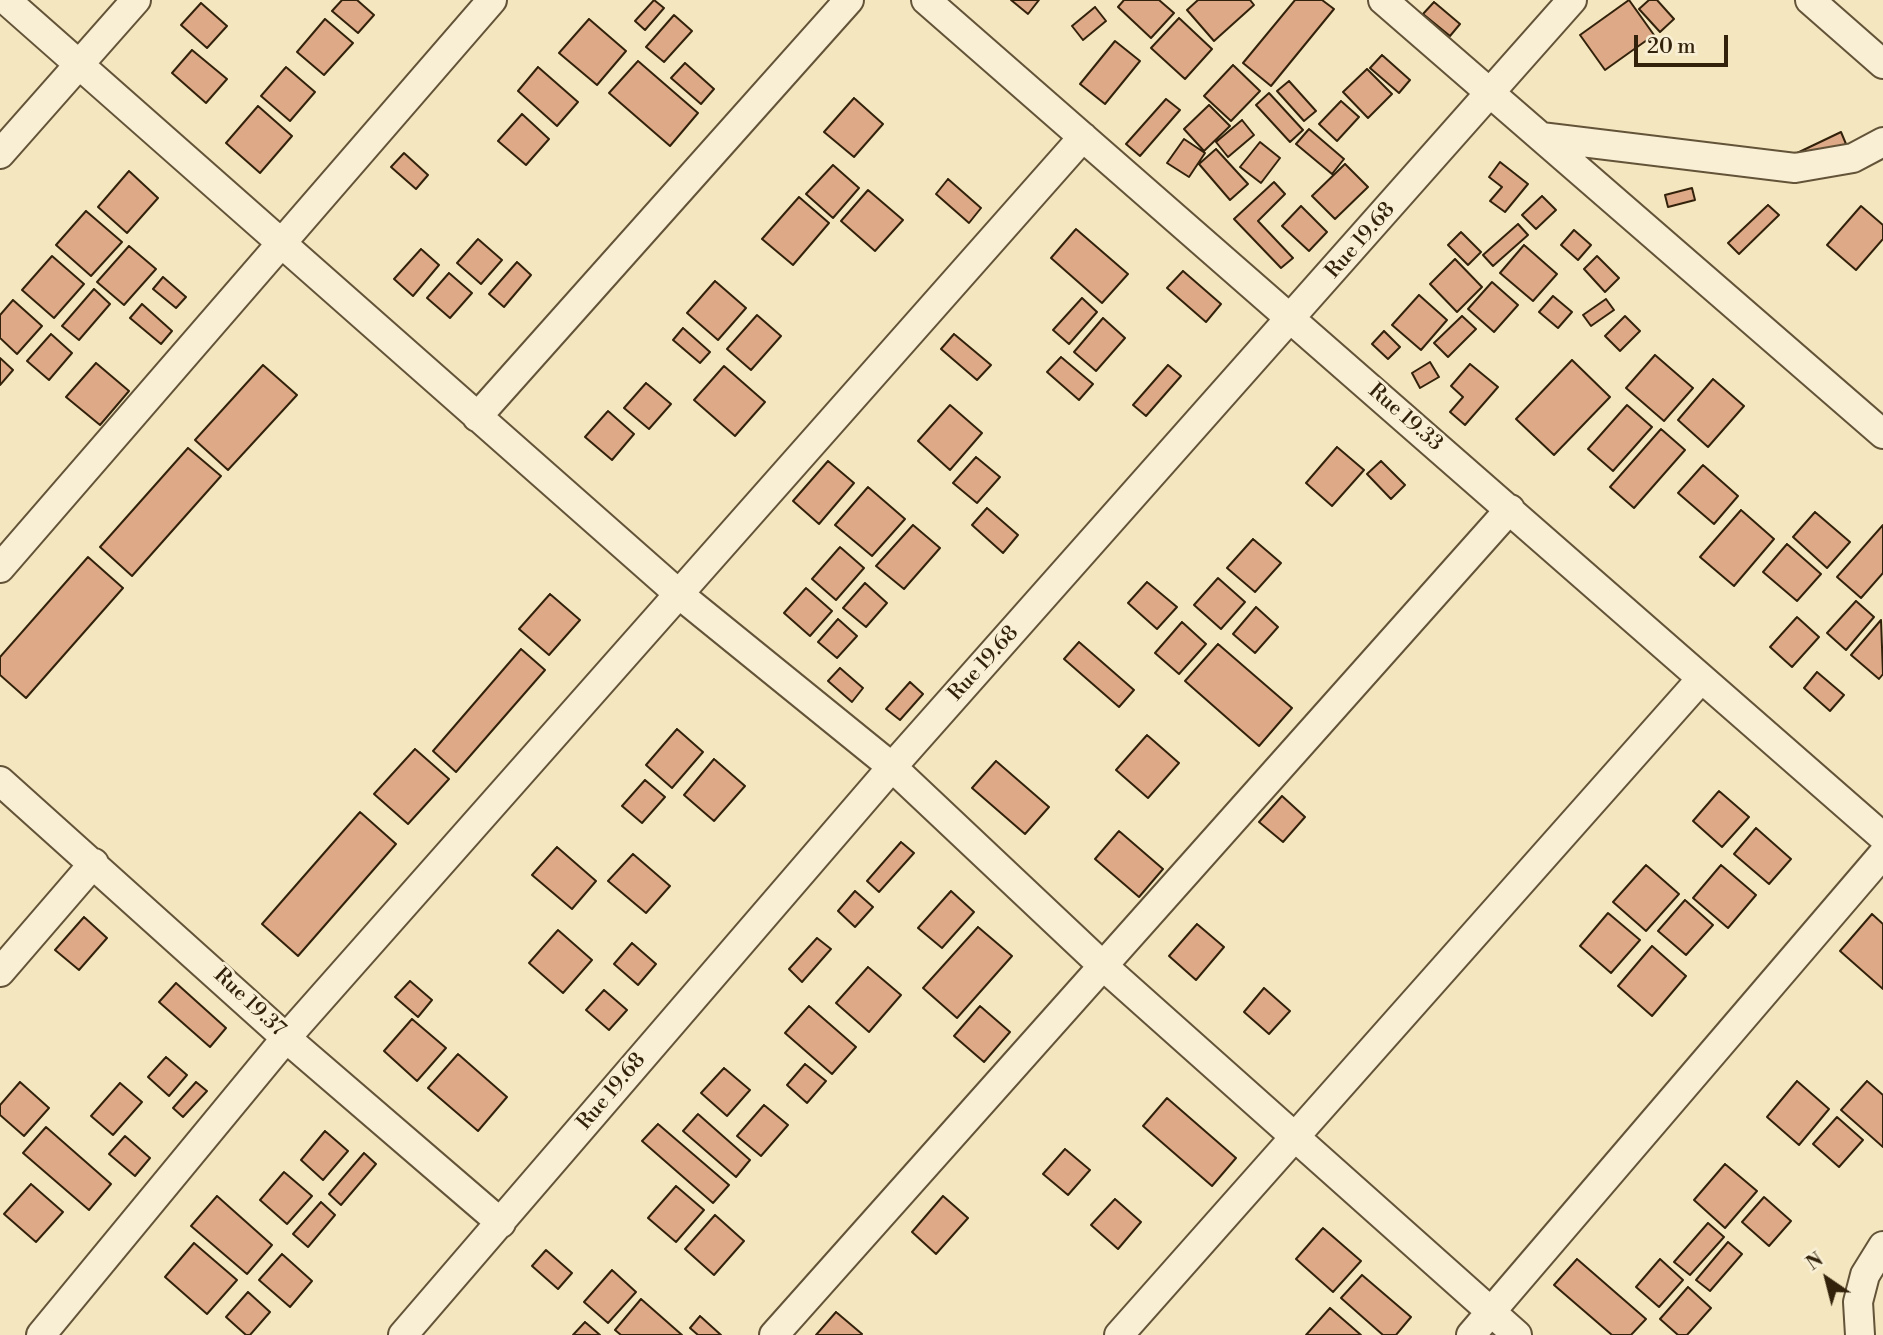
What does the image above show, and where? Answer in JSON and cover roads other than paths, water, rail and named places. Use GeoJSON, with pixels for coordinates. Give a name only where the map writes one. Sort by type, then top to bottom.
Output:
{"type":"FeatureCollection","features":[{"type":"Feature","properties":{"kind":"street"},"geometry":{"type":"LineString","coordinates":[[6,0],[680,594],[892,767],[1102,965],[1517,1335]]}},
{"type":"Feature","properties":{"kind":"street"},"geometry":{"type":"LineString","coordinates":[[0,154],[136,0]]}},
{"type":"Feature","properties":{"kind":"street"},"geometry":{"type":"LineString","coordinates":[[0,568],[492,0]]}},
{"type":"Feature","properties":{"kind":"street"},"geometry":{"type":"LineString","coordinates":[[477,416],[849,0]]}},
{"type":"Feature","properties":{"kind":"street","name":"Rue 19.33"},"geometry":{"type":"LineString","coordinates":[[926,0],[1883,837]]}},
{"type":"Feature","properties":{"kind":"street"},"geometry":{"type":"LineString","coordinates":[[1383,0],[1883,433]]}},
{"type":"Feature","properties":{"kind":"street","name":"Rue 19.68"},"geometry":{"type":"LineString","coordinates":[[403,1335],[892,767],[1292,320],[1572,0]]}},
{"type":"Feature","properties":{"kind":"street"},"geometry":{"type":"LineString","coordinates":[[1811,0],[1882,61]]}},
{"type":"Feature","properties":{"kind":"street"},"geometry":{"type":"LineString","coordinates":[[41,1335],[286,1038],[471,825],[680,594],[1083,137]]}},
{"type":"Feature","properties":{"kind":"street"},"geometry":{"type":"LineString","coordinates":[[1541,137],[1795,168],[1853,158],[1883,142]]}},
{"type":"Feature","properties":{"kind":"street"},"geometry":{"type":"LineString","coordinates":[[774,1335],[1510,509]]}},
{"type":"Feature","properties":{"kind":"street"},"geometry":{"type":"LineString","coordinates":[[1119,1335],[1701,679]]}},
{"type":"Feature","properties":{"kind":"street","name":"Rue 19.37"},"geometry":{"type":"LineString","coordinates":[[0,781],[286,1038],[501,1223]]}},
{"type":"Feature","properties":{"kind":"street"},"geometry":{"type":"LineString","coordinates":[[1471,1335],[1883,853]]}},
{"type":"Feature","properties":{"kind":"street"},"geometry":{"type":"LineString","coordinates":[[0,972],[94,863]]}},
{"type":"Feature","properties":{"kind":"street"},"geometry":{"type":"LineString","coordinates":[[1860,1335],[1858,1301],[1865,1275],[1883,1246]]}}]}
